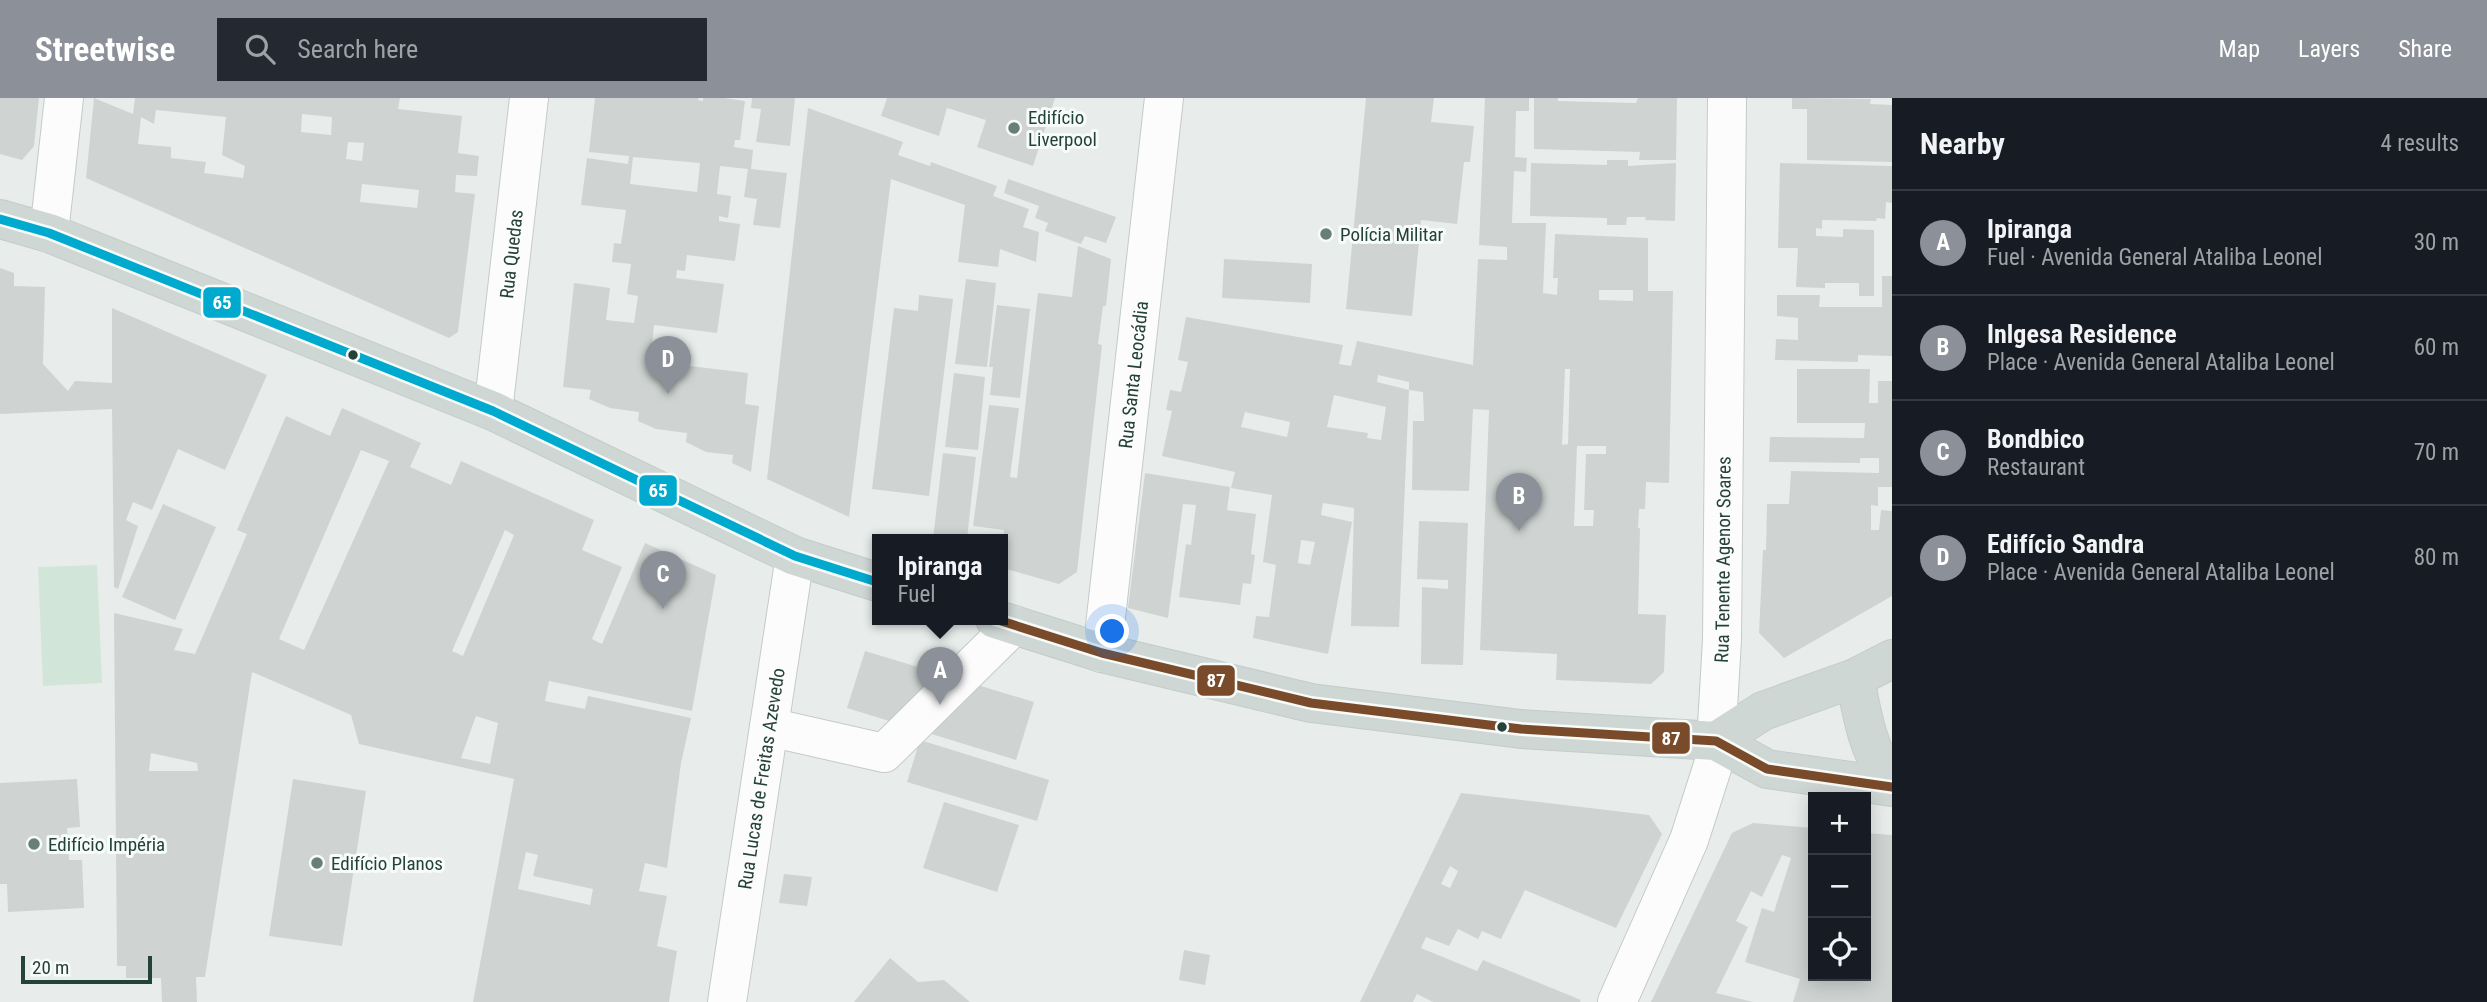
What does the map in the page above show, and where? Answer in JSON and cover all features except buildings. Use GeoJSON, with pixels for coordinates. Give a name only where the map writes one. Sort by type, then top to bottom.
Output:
{"type":"FeatureCollection","features":[{"type":"Feature","properties":{"kind":"main road"},"geometry":{"type":"LineString","coordinates":[[0,219],[49,233],[493,411],[795,556],[872,580]]}},
{"type":"Feature","properties":{"kind":"main road"},"geometry":{"type":"LineString","coordinates":[[1008,623],[1102,653],[1311,703],[1521,729],[1716,741],[1767,769],[1892,785]]}},
{"type":"Feature","properties":{"kind":"main road"},"geometry":{"type":"LineString","coordinates":[[1716,741],[1763,711],[1855,678],[1892,659]]}},
{"type":"Feature","properties":{"kind":"main road"},"geometry":{"type":"LineString","coordinates":[[1855,678],[1865,729],[1874,754],[1892,785]]}},
{"type":"Feature","properties":{"kind":"street"},"geometry":{"type":"LineString","coordinates":[[49,233],[64,98]]}},
{"type":"Feature","properties":{"kind":"street","name":"Rua Quedas"},"geometry":{"type":"LineString","coordinates":[[493,411],[529,98]]}},
{"type":"Feature","properties":{"kind":"street","name":"Rua Santa Leocádia"},"geometry":{"type":"LineString","coordinates":[[1102,653],[1164,98]]}},
{"type":"Feature","properties":{"kind":"street","name":"Rua Tenente Agenor Soares"},"geometry":{"type":"LineString","coordinates":[[1617,1002],[1689,840],[1716,759],[1722,640],[1727,98]]}},
{"type":"Feature","properties":{"kind":"street","name":"Rua Lucas de Freitas Azevedo"},"geometry":{"type":"LineString","coordinates":[[727,1002],[795,556]]}},
{"type":"Feature","properties":{"kind":"street"},"geometry":{"type":"LineString","coordinates":[[769,727],[884,753],[1001,625]]}},
{"type":"Feature","properties":{"kind":"green space"},"geometry":{"type":"Polygon","coordinates":[[[97,565],[102,683],[43,686],[38,567],[97,565]]]}},
{"type":"Feature","properties":{"kind":"transit line","name":"65"},"geometry":{"type":"LineString","coordinates":[[0,219],[49,233],[493,411],[795,556],[872,580]]}},
{"type":"Feature","properties":{"kind":"transit line","name":"87"},"geometry":{"type":"LineString","coordinates":[[1008,623],[1102,653],[1311,703],[1521,729],[1716,741],[1767,769],[1892,787]]}},
{"type":"Feature","properties":{"kind":"place","name":"Edifício Liverpool"},"geometry":{"type":"Point","coordinates":[1014,128]}},
{"type":"Feature","properties":{"kind":"place","name":"Polícia Militar"},"geometry":{"type":"Point","coordinates":[1326,234]}},
{"type":"Feature","properties":{"kind":"place","name":"Edifício Sandra"},"geometry":{"type":"Point","coordinates":[668,394]}},
{"type":"Feature","properties":{"kind":"place","name":"Inlgesa Residence"},"geometry":{"type":"Point","coordinates":[1519,531]}},
{"type":"Feature","properties":{"kind":"place","name":"Bondbico"},"geometry":{"type":"Point","coordinates":[663,609]}},
{"type":"Feature","properties":{"kind":"place","name":"Ipiranga"},"geometry":{"type":"Point","coordinates":[940,705]}},
{"type":"Feature","properties":{"kind":"place","name":"Edifício Impéria"},"geometry":{"type":"Point","coordinates":[34,844]}},
{"type":"Feature","properties":{"kind":"place","name":"Edifício Planos"},"geometry":{"type":"Point","coordinates":[317,863]}}]}
